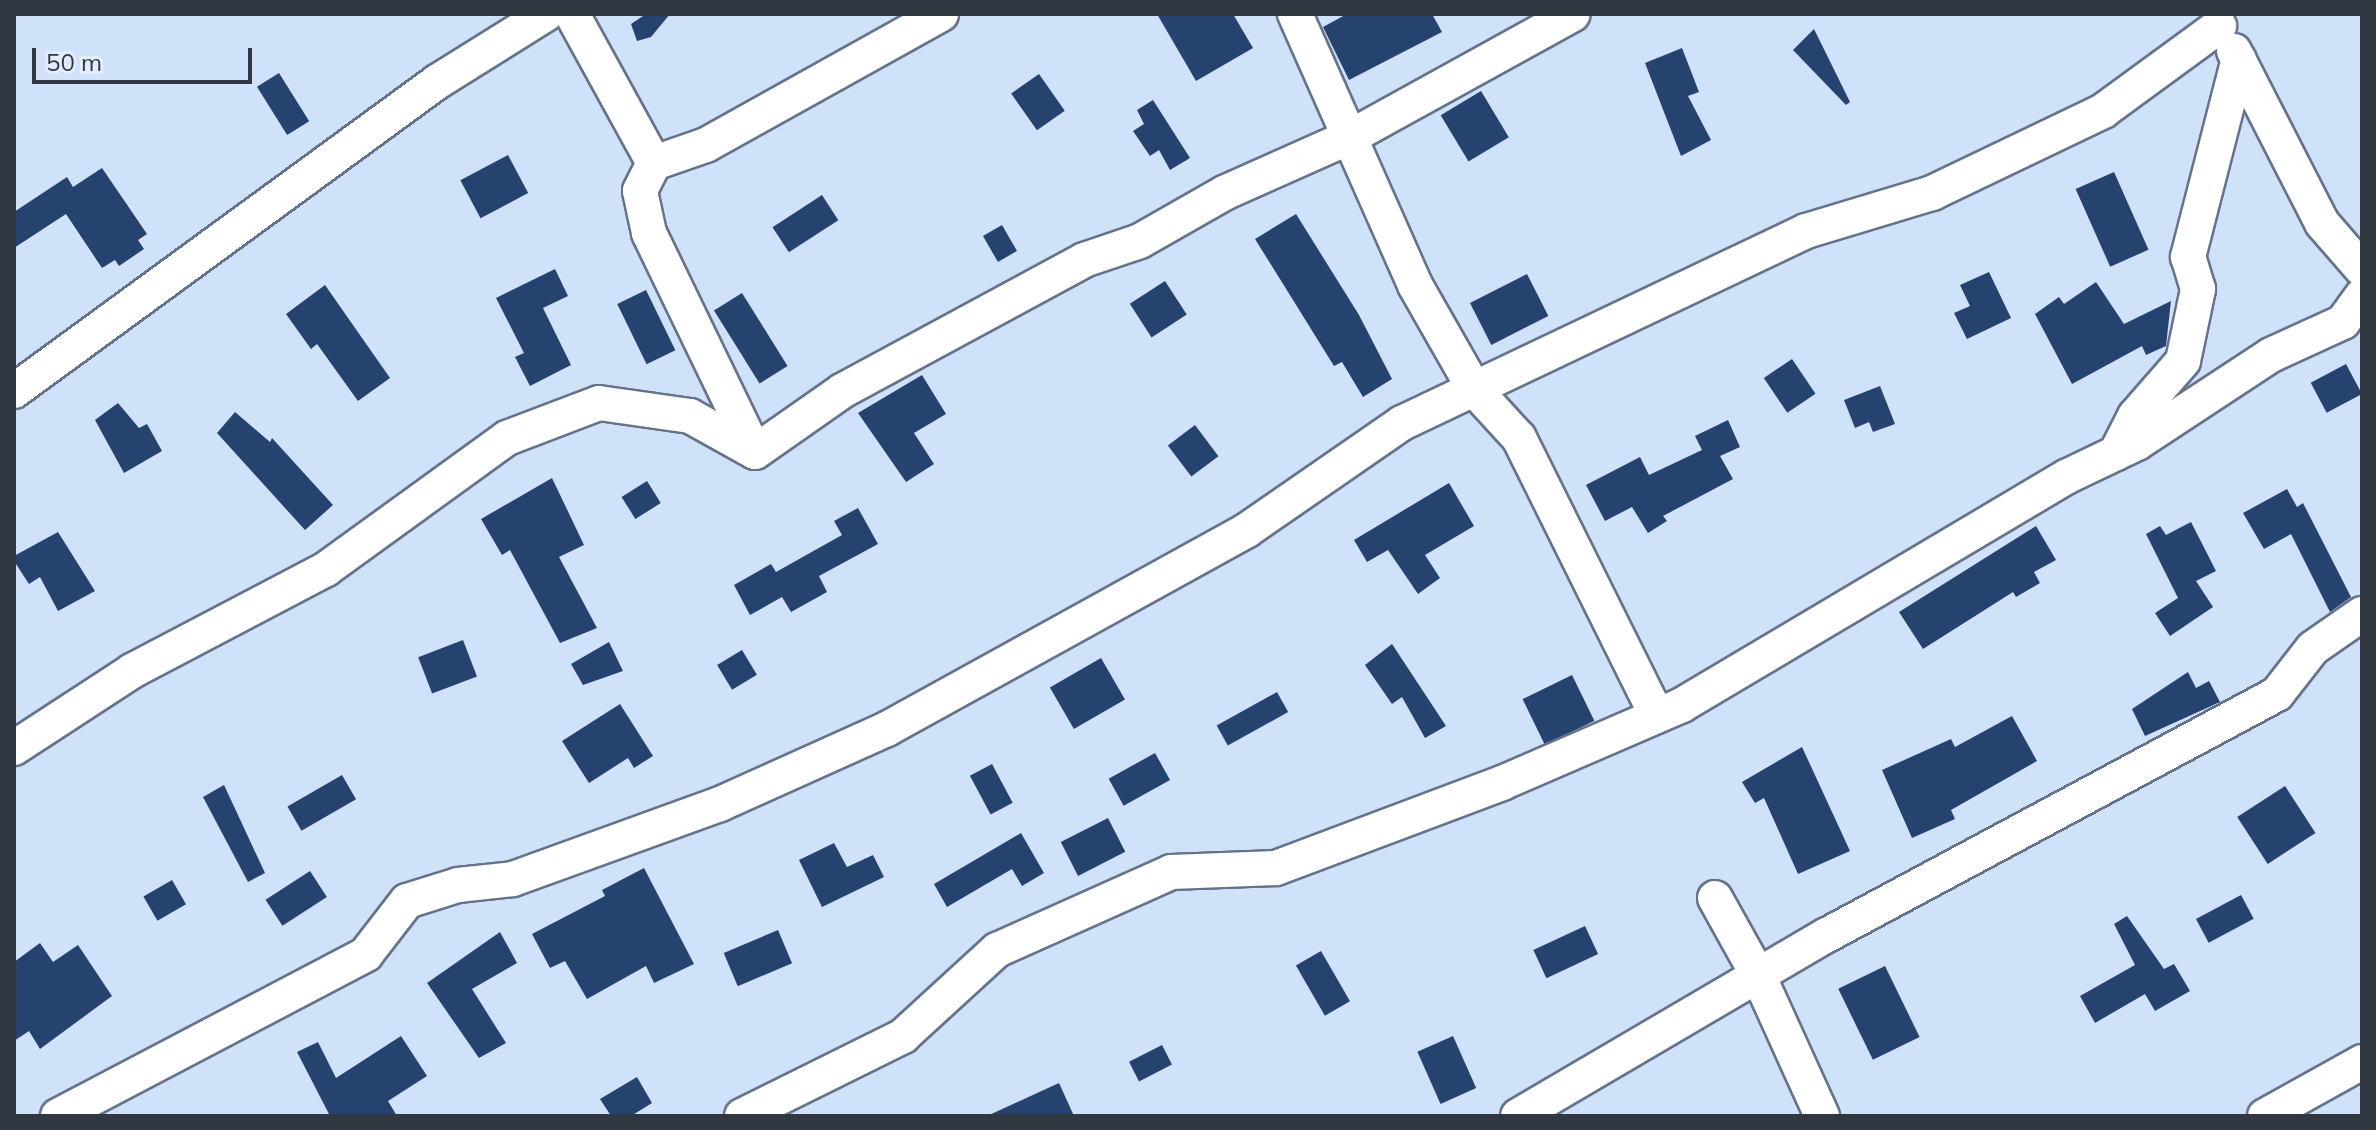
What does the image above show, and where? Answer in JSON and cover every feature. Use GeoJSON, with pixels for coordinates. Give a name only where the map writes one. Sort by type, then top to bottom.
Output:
{"type":"FeatureCollection","features":[{"type":"Feature","properties":{"kind":"street"},"geometry":{"type":"LineString","coordinates":[[14,391],[437,82],[546,14]]}},
{"type":"Feature","properties":{"kind":"street"},"geometry":{"type":"LineString","coordinates":[[572,14],[654,163]]}},
{"type":"Feature","properties":{"kind":"street"},"geometry":{"type":"LineString","coordinates":[[755,452],[649,233],[640,191],[654,163],[706,145],[941,14]]}},
{"type":"Feature","properties":{"kind":"street"},"geometry":{"type":"LineString","coordinates":[[1295,14],[1352,136],[1415,285],[1475,390],[1519,438],[1657,716]]}},
{"type":"Feature","properties":{"kind":"street"},"geometry":{"type":"LineString","coordinates":[[755,452],[842,391],[1084,260],[1140,241],[1224,193],[1352,136],[1573,14]]}},
{"type":"Feature","properties":{"kind":"street"},"geometry":{"type":"LineString","coordinates":[[58,1116],[366,954],[407,901],[458,885],[513,879],[720,804],[887,729],[1247,530],[1402,423],[1806,231],[1932,193],[2103,111],[2226,20],[2239,59],[2322,223],[2362,269]]}},
{"type":"Feature","properties":{"kind":"street"},"geometry":{"type":"LineString","coordinates":[[2116,453],[2135,416],[2183,361],[2198,289],[2188,257],[2239,59]]}},
{"type":"Feature","properties":{"kind":"street"},"geometry":{"type":"LineString","coordinates":[[742,1116],[903,1036],[997,950],[1171,872],[1276,868],[1502,783],[1657,716],[2066,477],[2116,453],[2271,355],[2343,322],[2362,296]]}},
{"type":"Feature","properties":{"kind":"street"},"geometry":{"type":"LineString","coordinates":[[14,748],[132,671],[326,569],[507,438],[599,403],[690,416],[755,452]]}},
{"type":"Feature","properties":{"kind":"street"},"geometry":{"type":"LineString","coordinates":[[1518,1116],[1827,935],[2277,694],[2313,648],[2362,614]]}},
{"type":"Feature","properties":{"kind":"street"},"geometry":{"type":"LineString","coordinates":[[1715,898],[1759,977],[1822,1116]]}},
{"type":"Feature","properties":{"kind":"street"},"geometry":{"type":"LineString","coordinates":[[2265,1116],[2362,1062]]}},
{"type":"Feature","properties":{"kind":"building"},"geometry":{"type":"Polygon","coordinates":[[[646,14],[670,14],[651,37],[637,41],[631,24],[646,14]]]}},
{"type":"Feature","properties":{"kind":"building"},"geometry":{"type":"Polygon","coordinates":[[[1157,14],[1233,14],[1253,48],[1196,81],[1157,14]]]}},
{"type":"Feature","properties":{"kind":"building"},"geometry":{"type":"Polygon","coordinates":[[[1347,14],[1432,14],[1442,32],[1349,80],[1323,27],[1347,14]]]}},
{"type":"Feature","properties":{"kind":"building"},"geometry":{"type":"Polygon","coordinates":[[[1814,29],[1850,102],[1846,105],[1793,50],[1814,29]]]}},
{"type":"Feature","properties":{"kind":"building"},"geometry":{"type":"Polygon","coordinates":[[[1682,48],[1699,92],[1688,96],[1711,140],[1681,156],[1645,63],[1682,48]]]}},
{"type":"Feature","properties":{"kind":"building"},"geometry":{"type":"Polygon","coordinates":[[[279,73],[309,121],[287,135],[257,87],[279,73]]]}},
{"type":"Feature","properties":{"kind":"building"},"geometry":{"type":"Polygon","coordinates":[[[1039,74],[1065,111],[1037,130],[1011,94],[1039,74]]]}},
{"type":"Feature","properties":{"kind":"building"},"geometry":{"type":"Polygon","coordinates":[[[1481,91],[1509,137],[1469,161],[1441,115],[1481,91]]]}},
{"type":"Feature","properties":{"kind":"building"},"geometry":{"type":"Polygon","coordinates":[[[1153,100],[1190,158],[1170,170],[1159,150],[1150,156],[1133,131],[1144,124],[1137,110],[1153,100]]]}},
{"type":"Feature","properties":{"kind":"building"},"geometry":{"type":"Polygon","coordinates":[[[508,155],[528,193],[481,218],[460,180],[508,155]]]}},
{"type":"Feature","properties":{"kind":"building"},"geometry":{"type":"Polygon","coordinates":[[[102,168],[147,234],[138,240],[144,249],[119,266],[115,260],[102,268],[66,214],[14,248],[14,212],[67,177],[73,187],[102,168]]]}},
{"type":"Feature","properties":{"kind":"building"},"geometry":{"type":"Polygon","coordinates":[[[2114,172],[2149,250],[2110,267],[2076,189],[2114,172]]]}},
{"type":"Feature","properties":{"kind":"building"},"geometry":{"type":"Polygon","coordinates":[[[822,195],[838,220],[789,252],[773,227],[822,195]]]}},
{"type":"Feature","properties":{"kind":"building"},"geometry":{"type":"Polygon","coordinates":[[[1296,214],[1359,315],[1392,379],[1363,397],[1342,362],[1334,366],[1255,239],[1296,214]]]}},
{"type":"Feature","properties":{"kind":"building"},"geometry":{"type":"Polygon","coordinates":[[[1002,225],[1017,251],[998,262],[983,236],[1002,225]]]}},
{"type":"Feature","properties":{"kind":"building"},"geometry":{"type":"Polygon","coordinates":[[[555,269],[568,296],[543,308],[571,365],[530,386],[515,357],[524,353],[496,298],[555,269]]]}},
{"type":"Feature","properties":{"kind":"building"},"geometry":{"type":"Polygon","coordinates":[[[1989,272],[2011,318],[1967,339],[1954,313],[1970,306],[1960,285],[1989,272]]]}},
{"type":"Feature","properties":{"kind":"building"},"geometry":{"type":"Polygon","coordinates":[[[1527,274],[1548,316],[1491,345],[1470,303],[1527,274]]]}},
{"type":"Feature","properties":{"kind":"building"},"geometry":{"type":"Polygon","coordinates":[[[1165,281],[1187,315],[1152,337],[1130,304],[1165,281]]]}},
{"type":"Feature","properties":{"kind":"building"},"geometry":{"type":"Polygon","coordinates":[[[2096,282],[2124,324],[2171,301],[2166,346],[2146,355],[2142,346],[2072,384],[2035,314],[2059,297],[2064,304],[2096,282]]]}},
{"type":"Feature","properties":{"kind":"building"},"geometry":{"type":"Polygon","coordinates":[[[325,285],[390,378],[358,401],[317,344],[311,349],[286,314],[325,285]]]}},
{"type":"Feature","properties":{"kind":"building"},"geometry":{"type":"Polygon","coordinates":[[[646,290],[675,350],[647,364],[617,304],[646,290]]]}},
{"type":"Feature","properties":{"kind":"building"},"geometry":{"type":"Polygon","coordinates":[[[742,293],[788,366],[760,383],[714,310],[742,293]]]}},
{"type":"Feature","properties":{"kind":"building"},"geometry":{"type":"Polygon","coordinates":[[[1792,359],[1815,394],[1787,413],[1764,378],[1792,359]]]}},
{"type":"Feature","properties":{"kind":"building"},"geometry":{"type":"Polygon","coordinates":[[[2346,364],[2362,394],[2327,413],[2311,383],[2346,364]]]}},
{"type":"Feature","properties":{"kind":"building"},"geometry":{"type":"Polygon","coordinates":[[[922,375],[946,414],[914,433],[934,464],[906,482],[858,413],[922,375]]]}},
{"type":"Feature","properties":{"kind":"building"},"geometry":{"type":"Polygon","coordinates":[[[1880,386],[1895,424],[1873,432],[1869,422],[1855,428],[1844,400],[1880,386]]]}},
{"type":"Feature","properties":{"kind":"building"},"geometry":{"type":"Polygon","coordinates":[[[118,403],[139,428],[147,424],[162,451],[124,473],[95,420],[118,403]]]}},
{"type":"Feature","properties":{"kind":"building"},"geometry":{"type":"Polygon","coordinates":[[[235,412],[270,442],[272,438],[333,505],[305,530],[217,433],[235,412]]]}},
{"type":"Feature","properties":{"kind":"building"},"geometry":{"type":"Polygon","coordinates":[[[1728,420],[1740,447],[1720,456],[1733,479],[1663,516],[1667,521],[1648,533],[1632,507],[1605,521],[1586,485],[1640,457],[1649,475],[1702,450],[1695,436],[1728,420]]]}},
{"type":"Feature","properties":{"kind":"building"},"geometry":{"type":"Polygon","coordinates":[[[1195,425],[1218,456],[1191,477],[1168,445],[1195,425]]]}},
{"type":"Feature","properties":{"kind":"building"},"geometry":{"type":"Polygon","coordinates":[[[552,478],[584,545],[559,557],[597,628],[560,643],[510,550],[502,555],[481,519],[552,478]]]}},
{"type":"Feature","properties":{"kind":"building"},"geometry":{"type":"Polygon","coordinates":[[[647,481],[661,503],[635,519],[622,497],[647,481]]]}},
{"type":"Feature","properties":{"kind":"building"},"geometry":{"type":"Polygon","coordinates":[[[1449,483],[1474,526],[1425,555],[1440,578],[1418,594],[1388,550],[1367,562],[1354,540],[1449,483]]]}},
{"type":"Feature","properties":{"kind":"building"},"geometry":{"type":"Polygon","coordinates":[[[2287,489],[2297,507],[2303,503],[2351,597],[2330,612],[2291,534],[2264,549],[2243,513],[2287,489]]]}},
{"type":"Feature","properties":{"kind":"building"},"geometry":{"type":"Polygon","coordinates":[[[858,508],[878,544],[819,576],[827,592],[791,612],[782,597],[750,615],[734,585],[771,564],[776,572],[842,535],[834,521],[858,508]]]}},
{"type":"Feature","properties":{"kind":"building"},"geometry":{"type":"Polygon","coordinates":[[[2191,522],[2216,571],[2196,581],[2213,607],[2170,636],[2155,613],[2178,598],[2146,534],[2160,526],[2166,535],[2191,522]]]}},
{"type":"Feature","properties":{"kind":"building"},"geometry":{"type":"Polygon","coordinates":[[[2036,526],[2056,560],[2034,572],[2040,583],[2016,597],[2013,592],[1923,649],[1899,612],[2036,526]]]}},
{"type":"Feature","properties":{"kind":"building"},"geometry":{"type":"Polygon","coordinates":[[[58,532],[95,591],[58,611],[40,577],[29,584],[14,556],[58,532]]]}},
{"type":"Feature","properties":{"kind":"building"},"geometry":{"type":"Polygon","coordinates":[[[463,640],[477,676],[432,694],[418,657],[463,640]]]}},
{"type":"Feature","properties":{"kind":"building"},"geometry":{"type":"Polygon","coordinates":[[[609,642],[623,671],[583,685],[571,664],[609,642]]]}},
{"type":"Feature","properties":{"kind":"building"},"geometry":{"type":"Polygon","coordinates":[[[1392,644],[1446,726],[1425,738],[1402,697],[1392,704],[1365,665],[1392,644]]]}},
{"type":"Feature","properties":{"kind":"building"},"geometry":{"type":"Polygon","coordinates":[[[742,650],[757,675],[732,690],[717,665],[742,650]]]}},
{"type":"Feature","properties":{"kind":"building"},"geometry":{"type":"Polygon","coordinates":[[[1101,658],[1125,700],[1074,729],[1050,688],[1101,658]]]}},
{"type":"Feature","properties":{"kind":"building"},"geometry":{"type":"Polygon","coordinates":[[[2188,672],[2196,688],[2209,681],[2220,702],[2145,736],[2132,709],[2188,672]]]}},
{"type":"Feature","properties":{"kind":"building"},"geometry":{"type":"Polygon","coordinates":[[[1572,675],[1594,721],[1545,745],[1523,699],[1572,675]]]}},
{"type":"Feature","properties":{"kind":"building"},"geometry":{"type":"Polygon","coordinates":[[[1277,692],[1288,712],[1228,746],[1217,725],[1277,692]]]}},
{"type":"Feature","properties":{"kind":"building"},"geometry":{"type":"Polygon","coordinates":[[[620,704],[653,756],[634,768],[628,758],[589,783],[562,741],[620,704]]]}},
{"type":"Feature","properties":{"kind":"building"},"geometry":{"type":"Polygon","coordinates":[[[2012,716],[2037,761],[1951,810],[1955,819],[1912,838],[1882,770],[1951,739],[1955,747],[2012,716]]]}},
{"type":"Feature","properties":{"kind":"building"},"geometry":{"type":"Polygon","coordinates":[[[1802,747],[1850,851],[1798,874],[1764,798],[1755,803],[1742,782],[1802,747]]]}},
{"type":"Feature","properties":{"kind":"building"},"geometry":{"type":"Polygon","coordinates":[[[1155,753],[1170,780],[1124,806],[1109,779],[1155,753]]]}},
{"type":"Feature","properties":{"kind":"building"},"geometry":{"type":"Polygon","coordinates":[[[992,764],[1013,803],[991,815],[970,776],[992,764]]]}},
{"type":"Feature","properties":{"kind":"building"},"geometry":{"type":"Polygon","coordinates":[[[342,775],[356,799],[301,831],[287,806],[342,775]]]}},
{"type":"Feature","properties":{"kind":"building"},"geometry":{"type":"Polygon","coordinates":[[[224,785],[265,873],[248,882],[203,797],[224,785]]]}},
{"type":"Feature","properties":{"kind":"building"},"geometry":{"type":"Polygon","coordinates":[[[2285,786],[2315,833],[2268,864],[2237,817],[2285,786]]]}},
{"type":"Feature","properties":{"kind":"building"},"geometry":{"type":"Polygon","coordinates":[[[1108,818],[1125,852],[1078,876],[1061,842],[1108,818]]]}},
{"type":"Feature","properties":{"kind":"building"},"geometry":{"type":"Polygon","coordinates":[[[1021,833],[1044,873],[1022,886],[1012,869],[947,907],[934,884],[1021,833]]]}},
{"type":"Feature","properties":{"kind":"building"},"geometry":{"type":"Polygon","coordinates":[[[834,843],[847,867],[873,855],[884,877],[822,907],[799,860],[834,843]]]}},
{"type":"Feature","properties":{"kind":"building"},"geometry":{"type":"Polygon","coordinates":[[[644,868],[694,964],[654,983],[646,966],[587,999],[565,961],[550,968],[532,934],[605,896],[602,890],[644,868]]]}},
{"type":"Feature","properties":{"kind":"building"},"geometry":{"type":"Polygon","coordinates":[[[310,871],[327,897],[282,926],[266,900],[310,871]]]}},
{"type":"Feature","properties":{"kind":"building"},"geometry":{"type":"Polygon","coordinates":[[[172,880],[186,904],[157,921],[143,897],[172,880]]]}},
{"type":"Feature","properties":{"kind":"building"},"geometry":{"type":"Polygon","coordinates":[[[2241,895],[2254,919],[2209,943],[2196,919],[2241,895]]]}},
{"type":"Feature","properties":{"kind":"building"},"geometry":{"type":"Polygon","coordinates":[[[2127,916],[2164,969],[2174,964],[2190,991],[2155,1011],[2145,994],[2095,1023],[2080,996],[2135,965],[2114,924],[2127,916]]]}},
{"type":"Feature","properties":{"kind":"building"},"geometry":{"type":"Polygon","coordinates":[[[1585,926],[1598,954],[1546,978],[1533,950],[1585,926]]]}},
{"type":"Feature","properties":{"kind":"building"},"geometry":{"type":"Polygon","coordinates":[[[778,930],[792,963],[738,986],[724,953],[778,930]]]}},
{"type":"Feature","properties":{"kind":"building"},"geometry":{"type":"Polygon","coordinates":[[[500,932],[517,963],[472,989],[506,1043],[479,1058],[427,983],[500,932]]]}},
{"type":"Feature","properties":{"kind":"building"},"geometry":{"type":"Polygon","coordinates":[[[40,943],[53,962],[78,945],[112,996],[40,1049],[29,1031],[14,1041],[14,962],[40,943]]]}},
{"type":"Feature","properties":{"kind":"building"},"geometry":{"type":"Polygon","coordinates":[[[1321,951],[1350,1001],[1325,1016],[1296,966],[1321,951]]]}},
{"type":"Feature","properties":{"kind":"building"},"geometry":{"type":"Polygon","coordinates":[[[1885,966],[1920,1037],[1873,1060],[1838,989],[1885,966]]]}},
{"type":"Feature","properties":{"kind":"building"},"geometry":{"type":"Polygon","coordinates":[[[401,1036],[427,1076],[388,1101],[397,1116],[330,1116],[297,1052],[318,1042],[336,1078],[401,1036]]]}},
{"type":"Feature","properties":{"kind":"building"},"geometry":{"type":"Polygon","coordinates":[[[1453,1036],[1476,1088],[1441,1104],[1417,1052],[1453,1036]]]}},
{"type":"Feature","properties":{"kind":"building"},"geometry":{"type":"Polygon","coordinates":[[[1162,1045],[1172,1065],[1139,1081],[1129,1062],[1162,1045]]]}},
{"type":"Feature","properties":{"kind":"building"},"geometry":{"type":"Polygon","coordinates":[[[637,1077],[652,1103],[631,1116],[611,1116],[600,1099],[637,1077]]]}},
{"type":"Feature","properties":{"kind":"building"},"geometry":{"type":"Polygon","coordinates":[[[1059,1083],[1074,1116],[987,1116],[1059,1083]]]}}]}
